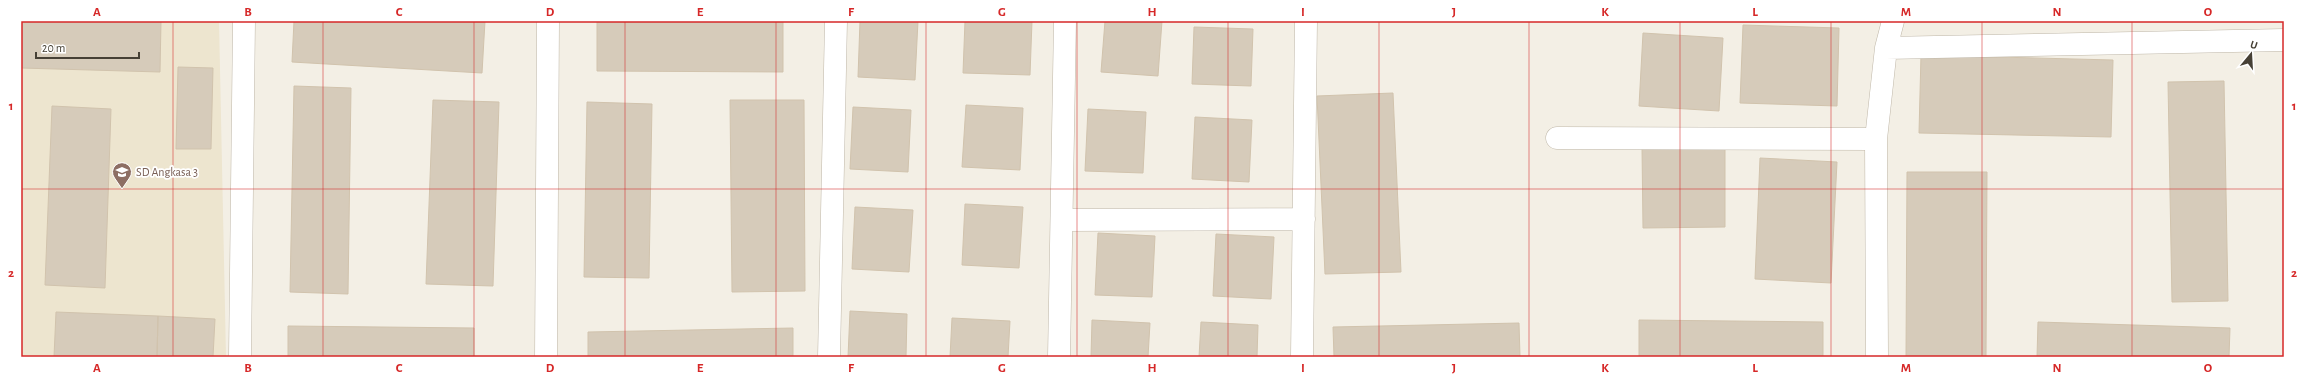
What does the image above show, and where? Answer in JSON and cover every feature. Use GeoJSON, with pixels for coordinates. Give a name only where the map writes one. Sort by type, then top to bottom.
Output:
{"type":"FeatureCollection","features":[{"type":"Feature","properties":{"kind":"street"},"geometry":{"type":"LineString","coordinates":[[240,357],[244,21]]}},
{"type":"Feature","properties":{"kind":"street"},"geometry":{"type":"LineString","coordinates":[[546,357],[548,21]]}},
{"type":"Feature","properties":{"kind":"street"},"geometry":{"type":"LineString","coordinates":[[829,357],[836,21]]}},
{"type":"Feature","properties":{"kind":"street"},"geometry":{"type":"LineString","coordinates":[[1059,357],[1065,21]]}},
{"type":"Feature","properties":{"kind":"street"},"geometry":{"type":"LineString","coordinates":[[1302,357],[1306,21]]}},
{"type":"Feature","properties":{"kind":"street"},"geometry":{"type":"LineString","coordinates":[[1877,357],[1876,139],[1886,48],[1893,21]]}},
{"type":"Feature","properties":{"kind":"street"},"geometry":{"type":"LineString","coordinates":[[1886,48],[2284,40]]}},
{"type":"Feature","properties":{"kind":"street"},"geometry":{"type":"LineString","coordinates":[[1557,138],[1876,139]]}},
{"type":"Feature","properties":{"kind":"street"},"geometry":{"type":"LineString","coordinates":[[1062,220],[1304,219]]}},
{"type":"Feature","properties":{"kind":"shaded area","name":"SD Angkasa 3"},"geometry":{"type":"Polygon","coordinates":[[[21,21],[219,21],[226,357],[21,357],[21,21]]]}},
{"type":"Feature","properties":{"kind":"building"},"geometry":{"type":"Polygon","coordinates":[[[21,21],[161,21],[160,72],[21,68],[21,21]]]}},
{"type":"Feature","properties":{"kind":"building"},"geometry":{"type":"Polygon","coordinates":[[[294,21],[485,21],[482,73],[292,62],[294,21]]]}},
{"type":"Feature","properties":{"kind":"building"},"geometry":{"type":"Polygon","coordinates":[[[597,21],[783,21],[783,72],[597,71],[597,21]]]}},
{"type":"Feature","properties":{"kind":"building"},"geometry":{"type":"Polygon","coordinates":[[[860,21],[918,21],[915,80],[858,77],[860,21]]]}},
{"type":"Feature","properties":{"kind":"building"},"geometry":{"type":"Polygon","coordinates":[[[965,21],[1032,21],[1030,75],[963,73],[965,21]]]}},
{"type":"Feature","properties":{"kind":"building"},"geometry":{"type":"Polygon","coordinates":[[[1105,21],[1162,21],[1158,76],[1101,72],[1105,21]]]}},
{"type":"Feature","properties":{"kind":"building"},"geometry":{"type":"Polygon","coordinates":[[[1743,25],[1839,28],[1837,106],[1740,103],[1743,25]]]}},
{"type":"Feature","properties":{"kind":"building"},"geometry":{"type":"Polygon","coordinates":[[[1194,27],[1253,29],[1251,86],[1192,84],[1194,27]]]}},
{"type":"Feature","properties":{"kind":"building"},"geometry":{"type":"Polygon","coordinates":[[[1643,33],[1723,38],[1719,111],[1639,106],[1643,33]]]}},
{"type":"Feature","properties":{"kind":"building"},"geometry":{"type":"Polygon","coordinates":[[[1921,55],[2113,60],[2111,137],[1919,133],[1921,55]]]}},
{"type":"Feature","properties":{"kind":"building"},"geometry":{"type":"Polygon","coordinates":[[[178,67],[213,68],[211,149],[176,149],[178,67]]]}},
{"type":"Feature","properties":{"kind":"building"},"geometry":{"type":"Polygon","coordinates":[[[2224,81],[2228,301],[2172,302],[2168,82],[2224,81]]]}},
{"type":"Feature","properties":{"kind":"building"},"geometry":{"type":"Polygon","coordinates":[[[294,86],[351,88],[348,294],[290,292],[294,86]]]}},
{"type":"Feature","properties":{"kind":"building"},"geometry":{"type":"Polygon","coordinates":[[[1393,93],[1401,272],[1325,274],[1317,96],[1393,93]]]}},
{"type":"Feature","properties":{"kind":"building"},"geometry":{"type":"Polygon","coordinates":[[[433,100],[499,102],[493,286],[426,284],[433,100]]]}},
{"type":"Feature","properties":{"kind":"building"},"geometry":{"type":"Polygon","coordinates":[[[730,100],[804,100],[805,291],[732,292],[730,100]]]}},
{"type":"Feature","properties":{"kind":"building"},"geometry":{"type":"Polygon","coordinates":[[[587,102],[652,104],[649,278],[584,277],[587,102]]]}},
{"type":"Feature","properties":{"kind":"building"},"geometry":{"type":"Polygon","coordinates":[[[966,105],[1023,108],[1020,170],[962,167],[966,105]]]}},
{"type":"Feature","properties":{"kind":"building"},"geometry":{"type":"Polygon","coordinates":[[[52,106],[111,109],[105,288],[45,285],[52,106]]]}},
{"type":"Feature","properties":{"kind":"building"},"geometry":{"type":"Polygon","coordinates":[[[853,107],[911,110],[908,172],[850,169],[853,107]]]}},
{"type":"Feature","properties":{"kind":"building"},"geometry":{"type":"Polygon","coordinates":[[[1088,109],[1146,112],[1143,173],[1085,171],[1088,109]]]}},
{"type":"Feature","properties":{"kind":"building"},"geometry":{"type":"Polygon","coordinates":[[[1195,117],[1252,120],[1249,182],[1192,179],[1195,117]]]}},
{"type":"Feature","properties":{"kind":"building"},"geometry":{"type":"Polygon","coordinates":[[[1642,147],[1725,147],[1725,227],[1643,228],[1642,147]]]}},
{"type":"Feature","properties":{"kind":"building"},"geometry":{"type":"Polygon","coordinates":[[[1760,158],[1837,162],[1831,283],[1755,279],[1760,158]]]}},
{"type":"Feature","properties":{"kind":"building"},"geometry":{"type":"Polygon","coordinates":[[[1907,172],[1987,172],[1986,357],[1906,357],[1907,172]]]}},
{"type":"Feature","properties":{"kind":"building"},"geometry":{"type":"Polygon","coordinates":[[[965,204],[1023,207],[1019,268],[962,265],[965,204]]]}},
{"type":"Feature","properties":{"kind":"building"},"geometry":{"type":"Polygon","coordinates":[[[855,207],[913,210],[909,272],[852,269],[855,207]]]}},
{"type":"Feature","properties":{"kind":"building"},"geometry":{"type":"Polygon","coordinates":[[[1098,233],[1155,236],[1152,297],[1095,295],[1098,233]]]}},
{"type":"Feature","properties":{"kind":"building"},"geometry":{"type":"Polygon","coordinates":[[[1216,234],[1274,237],[1271,299],[1213,296],[1216,234]]]}},
{"type":"Feature","properties":{"kind":"building"},"geometry":{"type":"Polygon","coordinates":[[[850,311],[907,314],[906,357],[848,357],[850,311]]]}},
{"type":"Feature","properties":{"kind":"building"},"geometry":{"type":"Polygon","coordinates":[[[56,312],[158,316],[157,357],[54,357],[56,312]]]}},
{"type":"Feature","properties":{"kind":"building"},"geometry":{"type":"Polygon","coordinates":[[[158,316],[215,319],[213,357],[157,357],[158,316]]]}},
{"type":"Feature","properties":{"kind":"building"},"geometry":{"type":"Polygon","coordinates":[[[952,318],[1010,321],[1008,357],[950,357],[952,318]]]}},
{"type":"Feature","properties":{"kind":"building"},"geometry":{"type":"Polygon","coordinates":[[[1092,320],[1150,323],[1148,357],[1091,357],[1092,320]]]}},
{"type":"Feature","properties":{"kind":"building"},"geometry":{"type":"Polygon","coordinates":[[[1639,320],[1823,322],[1823,357],[1639,357],[1639,320]]]}},
{"type":"Feature","properties":{"kind":"building"},"geometry":{"type":"Polygon","coordinates":[[[1201,322],[1258,325],[1257,357],[1199,357],[1201,322]]]}},
{"type":"Feature","properties":{"kind":"building"},"geometry":{"type":"Polygon","coordinates":[[[2038,322],[2230,328],[2229,357],[2037,357],[2038,322]]]}},
{"type":"Feature","properties":{"kind":"building"},"geometry":{"type":"Polygon","coordinates":[[[1519,323],[1520,357],[1334,357],[1333,327],[1519,323]]]}},
{"type":"Feature","properties":{"kind":"building"},"geometry":{"type":"Polygon","coordinates":[[[288,326],[474,328],[474,357],[288,357],[288,326]]]}},
{"type":"Feature","properties":{"kind":"building"},"geometry":{"type":"Polygon","coordinates":[[[793,328],[793,357],[588,357],[588,332],[793,328]]]}},
{"type":"Feature","properties":{"kind":"place","name":"SD Angkasa 3"},"geometry":{"type":"Point","coordinates":[122,189]}}]}
